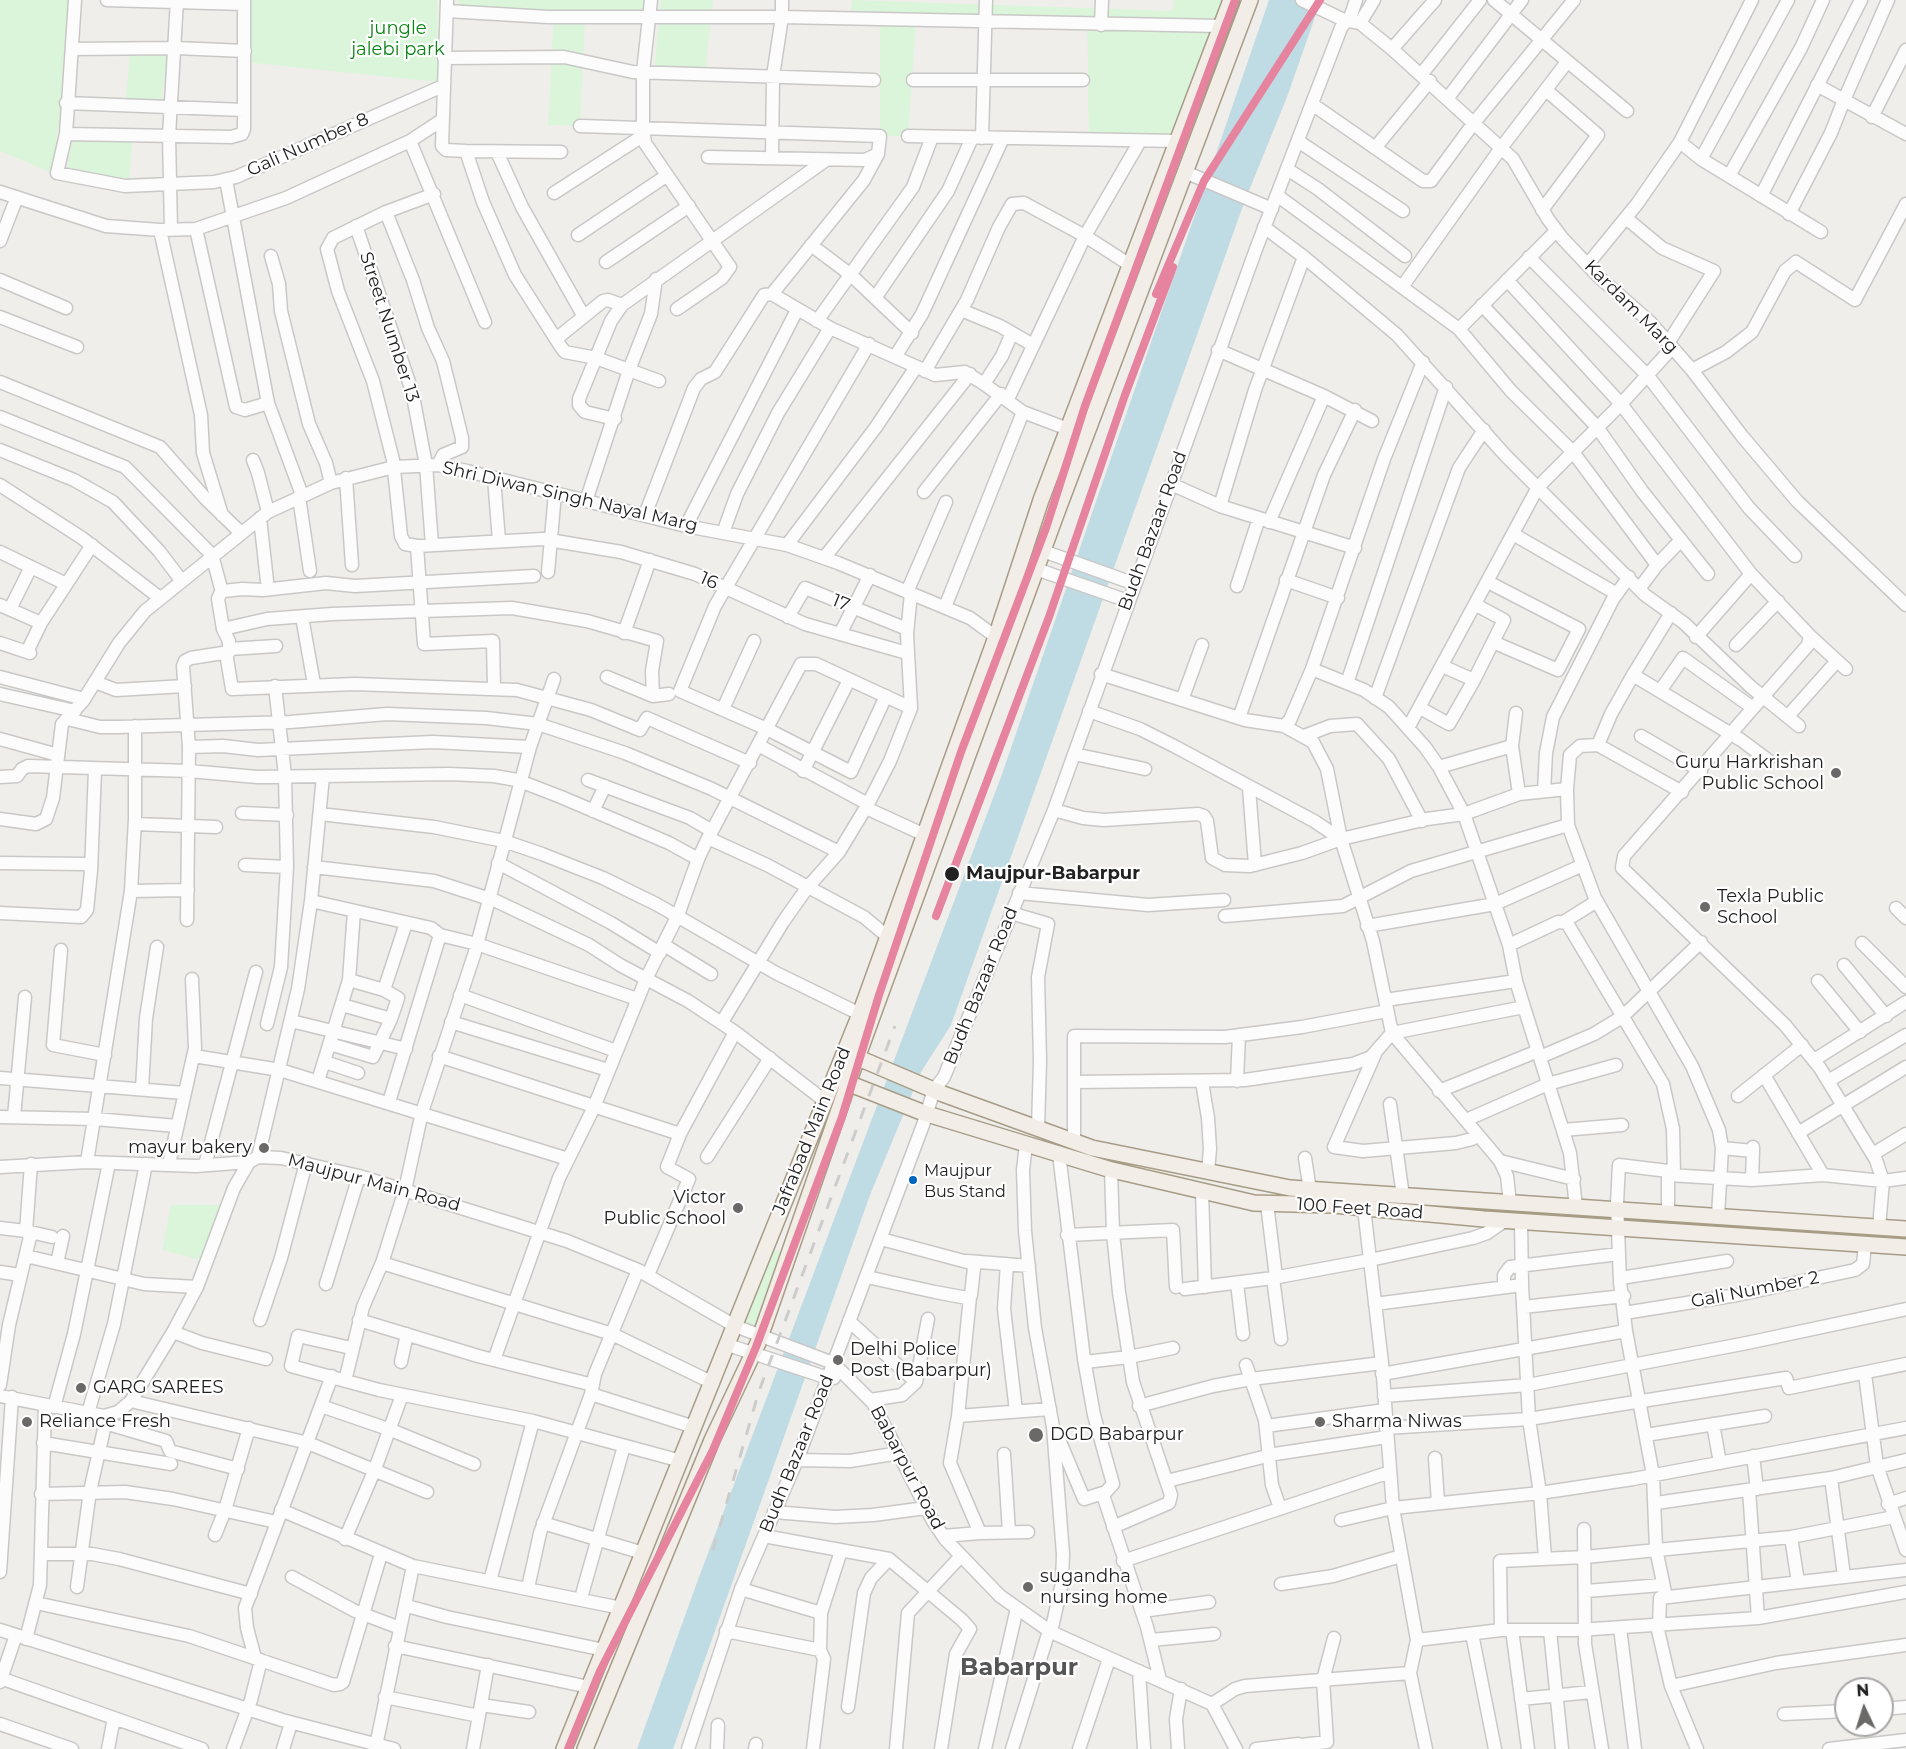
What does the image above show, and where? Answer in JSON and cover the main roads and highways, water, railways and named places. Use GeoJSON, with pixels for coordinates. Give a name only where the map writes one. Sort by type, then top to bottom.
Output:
{"type":"FeatureCollection","features":[{"type":"Feature","properties":{"kind":"main road","name":"Jafrabad Main Road"},"geometry":{"type":"LineString","coordinates":[[585,1749],[712,1440],[754,1353],[847,1085],[850,1055],[860,1014],[996,637],[1041,500],[1231,0]]}},
{"type":"Feature","properties":{"kind":"main road","name":"Jafrabad Main Road"},"geometry":{"type":"LineString","coordinates":[[564,1749],[713,1383],[834,1076],[850,1055],[1250,0]]}},
{"type":"Feature","properties":{"kind":"main road","name":"100 Feet Road"},"geometry":{"type":"LineString","coordinates":[[850,1055],[934,1090],[1092,1148],[1290,1188],[1906,1229]]}},
{"type":"Feature","properties":{"kind":"main road","name":"100 Feet Road"},"geometry":{"type":"LineString","coordinates":[[834,1076],[847,1085],[927,1113],[1111,1170],[1267,1204],[1364,1208],[1504,1221],[1906,1247]]}},
{"type":"Feature","properties":{"kind":"main road"},"geometry":{"type":"LineString","coordinates":[[1871,1245],[1880,1227]]}},
{"type":"Feature","properties":{"kind":"water"},"geometry":{"type":"Polygon","coordinates":[[[1269,0],[1321,0],[1287,97],[1244,203],[951,1025],[921,1072],[870,1195],[673,1749],[637,1749],[699,1577],[1001,777],[1269,0]]]}},
{"type":"Feature","properties":{"kind":"railway"},"geometry":{"type":"LineString","coordinates":[[713,1550],[759,1391],[895,1026]]}},
{"type":"Feature","properties":{"kind":"place","name":"Guru Harkrishan Public School"},"geometry":{"type":"Point","coordinates":[1836,773]}},
{"type":"Feature","properties":{"kind":"place","name":"Maujpur-Babarpur"},"geometry":{"type":"Point","coordinates":[952,874]}},
{"type":"Feature","properties":{"kind":"place","name":"Texla Public School"},"geometry":{"type":"Point","coordinates":[1705,907]}},
{"type":"Feature","properties":{"kind":"place","name":"mayur bakery"},"geometry":{"type":"Point","coordinates":[264,1148]}},
{"type":"Feature","properties":{"kind":"place","name":"Maujpur Bus Stand"},"geometry":{"type":"Point","coordinates":[913,1180]}},
{"type":"Feature","properties":{"kind":"place","name":"Victor Public School"},"geometry":{"type":"Point","coordinates":[738,1208]}},
{"type":"Feature","properties":{"kind":"place","name":"Delhi Police Post (Babarpur)"},"geometry":{"type":"Point","coordinates":[838,1360]}},
{"type":"Feature","properties":{"kind":"place","name":"GARG SAREES"},"geometry":{"type":"Point","coordinates":[81,1388]}},
{"type":"Feature","properties":{"kind":"place","name":"Reliance Fresh"},"geometry":{"type":"Point","coordinates":[27,1422]}},
{"type":"Feature","properties":{"kind":"place","name":"Sharma Niwas"},"geometry":{"type":"Point","coordinates":[1320,1422]}},
{"type":"Feature","properties":{"kind":"place","name":"DGD Babarpur"},"geometry":{"type":"Point","coordinates":[1036,1435]}},
{"type":"Feature","properties":{"kind":"place","name":"sugandha nursing home"},"geometry":{"type":"Point","coordinates":[1028,1587]}},
{"type":"Feature","properties":{"kind":"district","name":"Babarpur"},"geometry":{"type":"Point","coordinates":[1019,1668]}},
{"type":"Feature","properties":{"kind":"park label","name":"jungle jalebi park"},"geometry":{"type":"Point","coordinates":[398,39]}}]}
